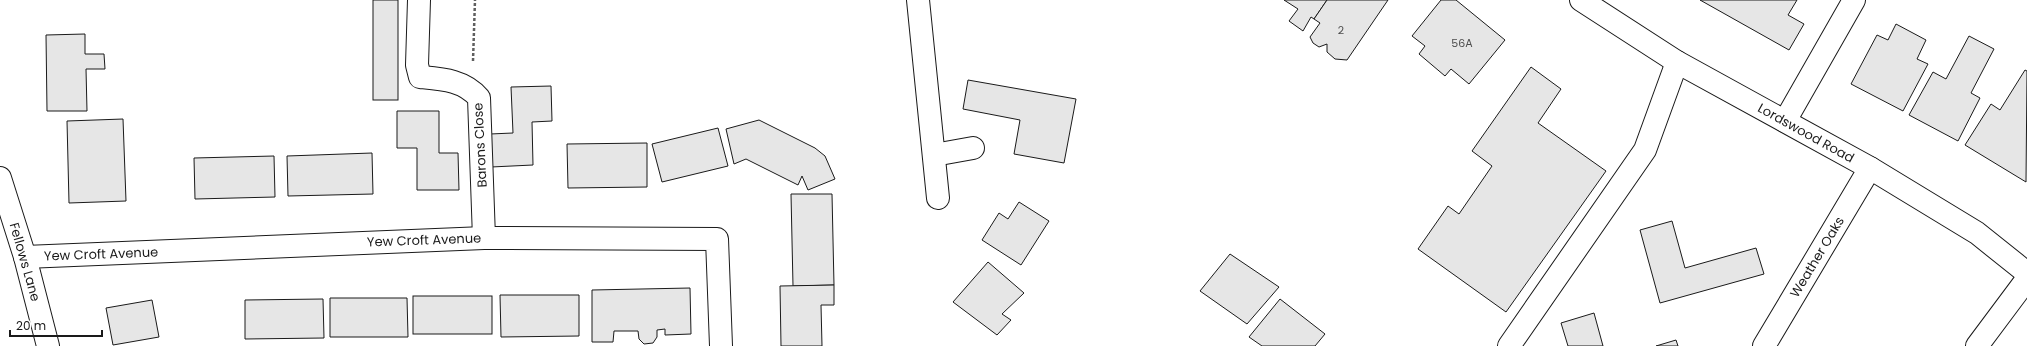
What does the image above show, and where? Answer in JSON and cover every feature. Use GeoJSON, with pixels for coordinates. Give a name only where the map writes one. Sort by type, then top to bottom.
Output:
{"type":"FeatureCollection","features":[{"type":"Feature","properties":{"kind":"street","name":"Barons Close"},"geometry":{"type":"LineString","coordinates":[[419,0],[418,65],[420,77],[453,81],[472,89],[479,98],[484,238]]}},
{"type":"Feature","properties":{"kind":"street"},"geometry":{"type":"LineString","coordinates":[[918,0],[938,198]]}},
{"type":"Feature","properties":{"kind":"street","name":"Lordswood Road"},"geometry":{"type":"LineString","coordinates":[[1581,0],[1677,62],[1729,92],[1870,168],[1977,233],[2027,273]]}},
{"type":"Feature","properties":{"kind":"street"},"geometry":{"type":"LineString","coordinates":[[1785,121],[1854,0]]}},
{"type":"Feature","properties":{"kind":"street"},"geometry":{"type":"LineString","coordinates":[[1509,346],[1645,150],[1677,62]]}},
{"type":"Feature","properties":{"kind":"street"},"geometry":{"type":"LineString","coordinates":[[934,155],[973,148]]}},
{"type":"Feature","properties":{"kind":"street","name":"Weather Oaks"},"geometry":{"type":"LineString","coordinates":[[1764,346],[1870,168]]}},
{"type":"Feature","properties":{"kind":"street","name":"Fellows Lane"},"geometry":{"type":"LineString","coordinates":[[0,178],[4,210],[25,257],[48,346]]}},
{"type":"Feature","properties":{"kind":"street","name":"Yew Croft Avenue"},"geometry":{"type":"LineString","coordinates":[[25,257],[484,238],[717,239],[721,346]]}},
{"type":"Feature","properties":{"kind":"street"},"geometry":{"type":"LineString","coordinates":[[1977,346],[2027,279]]}},
{"type":"Feature","properties":{"kind":"path"},"geometry":{"type":"LineString","coordinates":[[472,89],[475,0]]}},
{"type":"Feature","properties":{"kind":"building"},"geometry":{"type":"Polygon","coordinates":[[[373,0],[398,0],[398,100],[373,100],[373,0]]]}},
{"type":"Feature","properties":{"kind":"building"},"geometry":{"type":"Polygon","coordinates":[[[1284,0],[1327,0],[1314,19],[1311,17],[1303,31],[1289,21],[1298,9],[1284,0]]]}},
{"type":"Feature","properties":{"kind":"building"},"geometry":{"type":"Polygon","coordinates":[[[1327,0],[1388,0],[1347,60],[1335,59],[1327,52],[1327,44],[1319,47],[1313,43],[1310,37],[1320,23],[1314,19],[1327,0]]]}},
{"type":"Feature","properties":{"kind":"building"},"geometry":{"type":"Polygon","coordinates":[[[1441,0],[1456,0],[1505,40],[1469,84],[1451,69],[1445,76],[1419,54],[1425,46],[1412,36],[1441,0]]]}},
{"type":"Feature","properties":{"kind":"building"},"geometry":{"type":"Polygon","coordinates":[[[1700,0],[1797,0],[1788,15],[1804,24],[1789,50],[1700,0]]]}},
{"type":"Feature","properties":{"kind":"building"},"geometry":{"type":"Polygon","coordinates":[[[1896,24],[1926,40],[1917,59],[1928,64],[1903,111],[1851,84],[1877,35],[1888,40],[1896,24]]]}},
{"type":"Feature","properties":{"kind":"building"},"geometry":{"type":"Polygon","coordinates":[[[85,34],[85,54],[104,54],[105,69],[86,69],[87,111],[47,111],[46,35],[85,34]]]}},
{"type":"Feature","properties":{"kind":"building"},"geometry":{"type":"Polygon","coordinates":[[[1969,36],[1994,49],[1971,93],[1980,98],[1958,141],[1909,115],[1933,72],[1946,79],[1969,36]]]}},
{"type":"Feature","properties":{"kind":"building"},"geometry":{"type":"Polygon","coordinates":[[[1531,67],[1561,89],[1538,123],[1606,171],[1506,312],[1418,249],[1448,206],[1459,214],[1492,166],[1472,151],[1531,67]]]}},
{"type":"Feature","properties":{"kind":"building"},"geometry":{"type":"Polygon","coordinates":[[[2025,70],[2027,71],[2026,182],[1965,145],[1991,104],[2000,110],[2025,70]]]}},
{"type":"Feature","properties":{"kind":"building"},"geometry":{"type":"Polygon","coordinates":[[[968,80],[1076,99],[1064,163],[1014,154],[1020,120],[963,109],[968,80]]]}},
{"type":"Feature","properties":{"kind":"building"},"geometry":{"type":"Polygon","coordinates":[[[551,86],[552,121],[532,122],[533,165],[491,167],[490,134],[513,133],[511,87],[551,86]]]}},
{"type":"Feature","properties":{"kind":"building"},"geometry":{"type":"Polygon","coordinates":[[[397,111],[439,111],[439,153],[458,153],[459,190],[417,190],[417,148],[397,148],[397,111]]]}},
{"type":"Feature","properties":{"kind":"building"},"geometry":{"type":"Polygon","coordinates":[[[123,119],[126,201],[69,203],[67,121],[123,119]]]}},
{"type":"Feature","properties":{"kind":"building"},"geometry":{"type":"Polygon","coordinates":[[[759,120],[815,148],[825,156],[835,179],[808,190],[802,176],[798,185],[746,159],[734,164],[726,129],[759,120]]]}},
{"type":"Feature","properties":{"kind":"building"},"geometry":{"type":"Polygon","coordinates":[[[718,128],[728,166],[662,182],[652,144],[718,128]]]}},
{"type":"Feature","properties":{"kind":"building"},"geometry":{"type":"Polygon","coordinates":[[[647,143],[647,187],[568,188],[567,144],[647,143]]]}},
{"type":"Feature","properties":{"kind":"building"},"geometry":{"type":"Polygon","coordinates":[[[372,153],[373,194],[288,196],[287,156],[372,153]]]}},
{"type":"Feature","properties":{"kind":"building"},"geometry":{"type":"Polygon","coordinates":[[[274,156],[275,197],[195,199],[194,158],[274,156]]]}},
{"type":"Feature","properties":{"kind":"building"},"geometry":{"type":"Polygon","coordinates":[[[791,194],[832,194],[834,285],[793,286],[791,194]]]}},
{"type":"Feature","properties":{"kind":"building"},"geometry":{"type":"Polygon","coordinates":[[[1019,202],[1049,221],[1021,265],[982,240],[999,213],[1008,219],[1019,202]]]}},
{"type":"Feature","properties":{"kind":"building"},"geometry":{"type":"Polygon","coordinates":[[[1672,221],[1685,268],[1756,248],[1764,274],[1660,303],[1640,230],[1672,221]]]}},
{"type":"Feature","properties":{"kind":"building"},"geometry":{"type":"Polygon","coordinates":[[[1230,254],[1279,287],[1247,324],[1200,291],[1230,254]]]}},
{"type":"Feature","properties":{"kind":"building"},"geometry":{"type":"Polygon","coordinates":[[[988,262],[1024,293],[1002,314],[1011,320],[997,335],[953,302],[988,262]]]}},
{"type":"Feature","properties":{"kind":"building"},"geometry":{"type":"Polygon","coordinates":[[[834,285],[834,305],[821,305],[822,346],[781,346],[780,286],[834,285]]]}},
{"type":"Feature","properties":{"kind":"building"},"geometry":{"type":"Polygon","coordinates":[[[690,288],[691,334],[665,335],[665,329],[657,330],[657,337],[653,343],[644,344],[639,339],[638,331],[614,331],[613,342],[592,342],[592,290],[690,288]]]}},
{"type":"Feature","properties":{"kind":"building"},"geometry":{"type":"Polygon","coordinates":[[[500,295],[579,295],[579,336],[501,337],[500,295]]]}},
{"type":"Feature","properties":{"kind":"building"},"geometry":{"type":"Polygon","coordinates":[[[413,296],[492,296],[492,334],[413,334],[413,296]]]}},
{"type":"Feature","properties":{"kind":"building"},"geometry":{"type":"Polygon","coordinates":[[[330,298],[407,298],[408,337],[330,337],[330,298]]]}},
{"type":"Feature","properties":{"kind":"building"},"geometry":{"type":"Polygon","coordinates":[[[323,299],[324,338],[245,339],[245,300],[323,299]]]}},
{"type":"Feature","properties":{"kind":"building"},"geometry":{"type":"Polygon","coordinates":[[[1280,299],[1325,334],[1315,346],[1262,346],[1249,337],[1280,299]]]}},
{"type":"Feature","properties":{"kind":"building"},"geometry":{"type":"Polygon","coordinates":[[[152,300],[159,337],[113,345],[106,308],[152,300]]]}},
{"type":"Feature","properties":{"kind":"building"},"geometry":{"type":"Polygon","coordinates":[[[1594,313],[1603,346],[1568,346],[1561,323],[1594,313]]]}},
{"type":"Feature","properties":{"kind":"building"},"geometry":{"type":"Polygon","coordinates":[[[1676,340],[1678,346],[1656,346],[1676,340]]]}}]}
